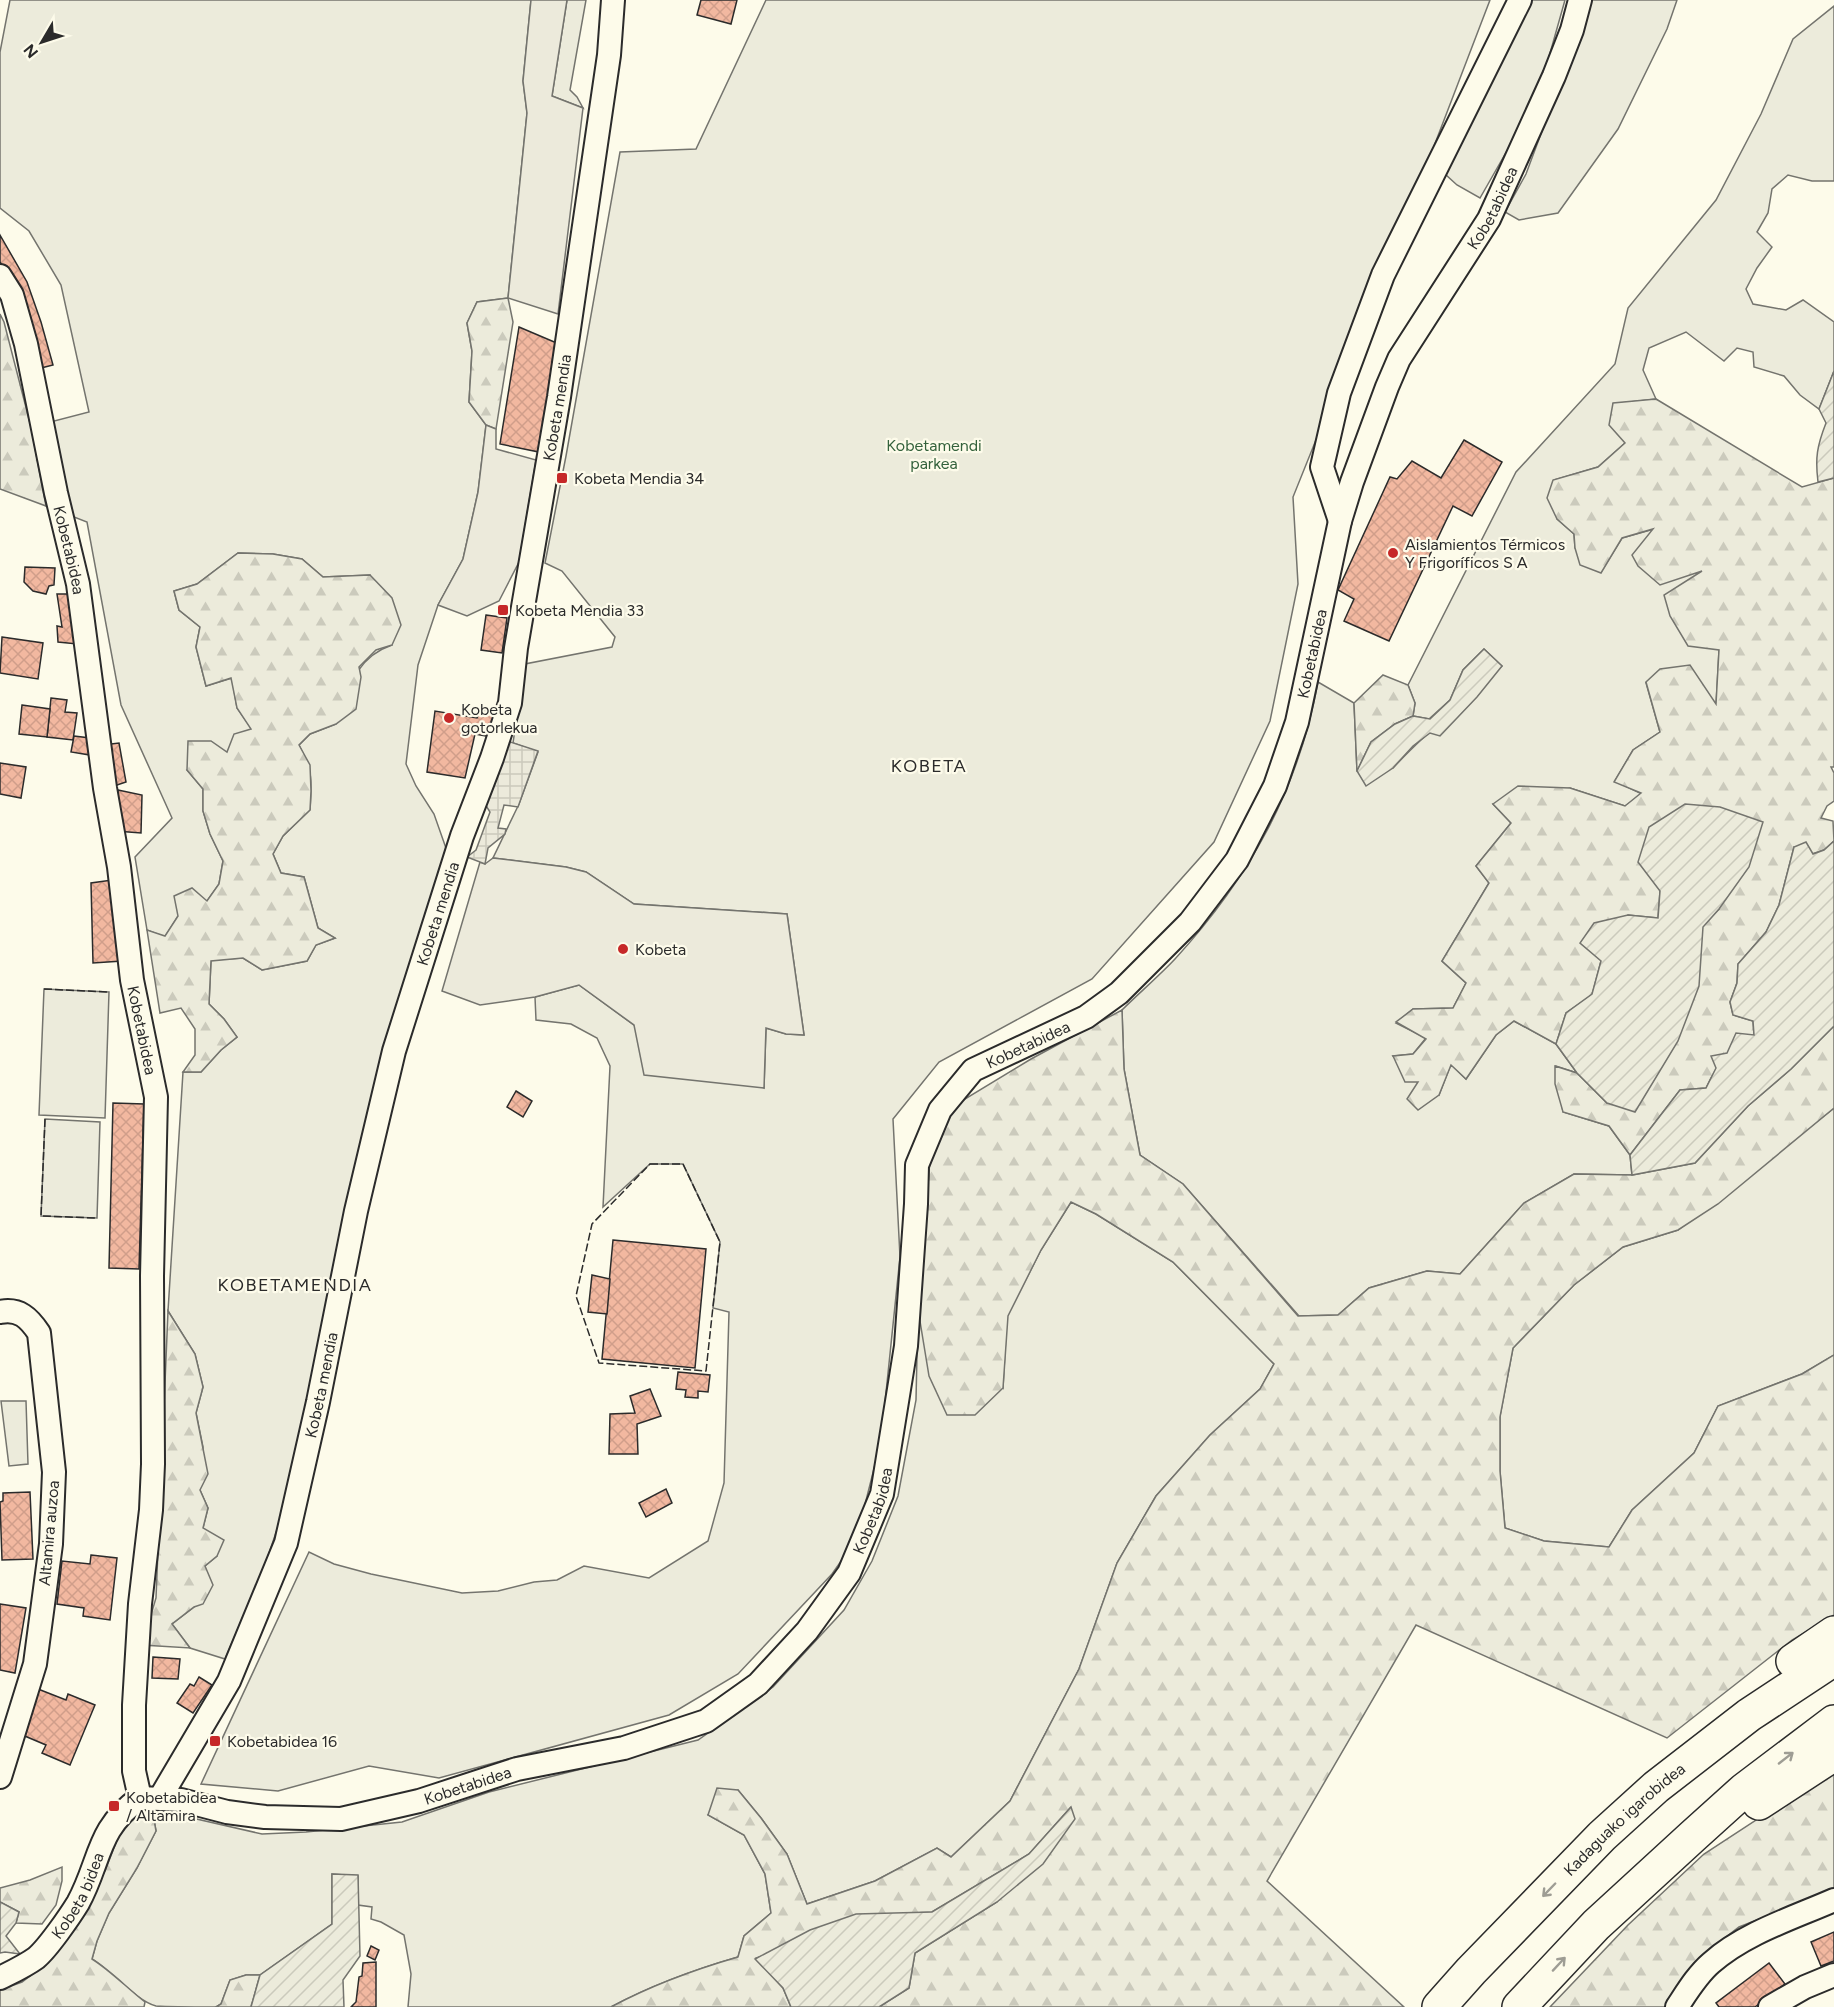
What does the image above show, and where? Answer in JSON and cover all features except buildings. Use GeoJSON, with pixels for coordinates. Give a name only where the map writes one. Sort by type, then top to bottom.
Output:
{"type":"FeatureCollection","features":[{"type":"Feature","properties":{"kind":"highway"},"geometry":{"type":"LineString","coordinates":[[1701,1752],[1742,1699],[1834,1633]]}},
{"type":"Feature","properties":{"kind":"highway","name":"Kadaguako igarobidea"},"geometry":{"type":"LineString","coordinates":[[1439,2007],[1602,1836],[1656,1787],[1749,1715],[1834,1659]]}},
{"type":"Feature","properties":{"kind":"highway"},"geometry":{"type":"LineString","coordinates":[[1519,2007],[1596,1925],[1693,1836],[1744,1790],[1834,1722]]}},
{"type":"Feature","properties":{"kind":"highway"},"geometry":{"type":"LineString","coordinates":[[1693,1836],[1742,1814],[1834,1754]]}},
{"type":"Feature","properties":{"kind":"street","name":"Kobeta mendia"},"geometry":{"type":"LineString","coordinates":[[150,1798],[229,1681],[286,1543],[318,1402],[356,1211],[394,1051],[462,836],[510,703],[516,648],[559,397],[609,55],[613,0]]}},
{"type":"Feature","properties":{"kind":"street"},"geometry":{"type":"LineString","coordinates":[[1340,521],[1322,467],[1339,393],[1383,275],[1520,0]]}},
{"type":"Feature","properties":{"kind":"street","name":"Kobetabidea"},"geometry":{"type":"LineString","coordinates":[[0,276],[12,294],[26,344],[56,493],[78,584],[105,788],[119,867],[132,980],[156,1097],[152,1276],[153,1464],[151,1510],[140,1604],[134,1705],[134,1772],[150,1798],[181,1800],[227,1812],[265,1817],[341,1819],[418,1800],[518,1769],[624,1748],[706,1721],[758,1684],[807,1631],[849,1574],[882,1494],[906,1346],[917,1165],[940,1110],[973,1070],[1086,1017],[1119,993],[1190,921],[1238,860],[1275,786],[1298,722],[1340,521],[1370,433],[1399,359],[1489,219],[1554,76],[1572,30],[1580,0]]}},
{"type":"Feature","properties":{"kind":"street","name":"Altamira auzoa"},"geometry":{"type":"LineString","coordinates":[[0,1312],[6,1310],[23,1314],[31,1320],[39,1333],[54,1472],[51,1544],[35,1664],[0,1777]]}},
{"type":"Feature","properties":{"kind":"street","name":"Kobeta bidea"},"geometry":{"type":"LineString","coordinates":[[0,1978],[37,1957],[78,1902],[111,1826],[120,1812],[150,1798]]}},
{"type":"Feature","properties":{"kind":"street"},"geometry":{"type":"LineString","coordinates":[[1677,2007],[1709,1964],[1730,1948],[1762,1931],[1834,1900]]}},
{"type":"Feature","properties":{"kind":"street"},"geometry":{"type":"LineString","coordinates":[[1770,2007],[1805,1987],[1834,1975]]}},
{"type":"Feature","properties":{"kind":"green space"},"geometry":{"type":"Polygon","coordinates":[[[10,0],[531,0],[523,81],[527,113],[508,298],[477,302],[467,323],[472,351],[469,402],[486,425],[478,492],[463,559],[438,605],[418,665],[406,764],[416,786],[434,814],[447,851],[285,1506],[265,1565],[225,1659],[190,1648],[172,1624],[194,1607],[205,1566],[217,1556],[203,1528],[208,1508],[200,1490],[203,1447],[196,1413],[203,1387],[195,1354],[168,1311],[183,1072],[201,1072],[221,1050],[237,1037],[209,1004],[211,960],[243,958],[262,970],[307,961],[316,945],[335,938],[318,928],[304,877],[281,873],[273,854],[283,836],[310,810],[310,777],[307,762],[299,745],[310,734],[336,724],[349,687],[361,667],[369,658],[392,645],[370,575],[323,577],[302,559],[273,554],[238,553],[197,584],[174,591],[179,610],[200,627],[196,647],[206,686],[232,678],[237,708],[252,729],[227,753],[187,770],[203,789],[203,811],[210,834],[223,861],[219,884],[207,901],[178,916],[165,937],[147,930],[135,857],[172,818],[121,705],[87,522],[46,506],[31,427],[89,412],[61,285],[29,231],[0,208],[0,52],[10,0]]]}},
{"type":"Feature","properties":{"kind":"green space"},"geometry":{"type":"Polygon","coordinates":[[[567,0],[586,0],[570,90],[583,108],[552,96],[567,0]]]}},
{"type":"Feature","properties":{"kind":"green space","name":"Kobetamendi parkea"},"geometry":{"type":"Polygon","coordinates":[[[766,0],[1490,0],[1431,154],[1293,497],[1298,584],[1270,721],[1214,842],[1092,979],[939,1062],[893,1119],[900,1257],[881,1441],[856,1540],[832,1574],[738,1674],[669,1715],[439,1778],[369,1766],[278,1791],[201,1784],[309,1552],[334,1564],[371,1574],[462,1593],[498,1591],[534,1582],[557,1580],[584,1566],[649,1578],[708,1541],[724,1483],[729,1312],[713,1308],[720,1242],[683,1164],[650,1164],[603,1207],[610,1066],[597,1038],[571,1024],[536,1020],[535,997],[579,985],[634,1025],[764,1088],[766,1028],[786,1034],[804,1035],[787,914],[634,904],[586,872],[566,867],[493,858],[519,804],[538,752],[513,743],[525,664],[612,647],[615,637],[562,571],[545,563],[620,152],[696,149],[766,0]]]}},
{"type":"Feature","properties":{"kind":"green space"},"geometry":{"type":"Polygon","coordinates":[[[1530,0],[1565,0],[1547,64],[1508,149],[1480,198],[1457,185],[1445,174],[1530,0]]]}},
{"type":"Feature","properties":{"kind":"green space"},"geometry":{"type":"Polygon","coordinates":[[[1591,0],[1677,0],[1667,29],[1618,129],[1558,213],[1519,220],[1505,212],[1526,174],[1591,0]]]}},
{"type":"Feature","properties":{"kind":"green space"},"geometry":{"type":"Polygon","coordinates":[[[1834,6],[1834,181],[1812,181],[1788,175],[1772,189],[1768,213],[1757,232],[1772,247],[1746,289],[1753,304],[1786,310],[1803,300],[1834,322],[1834,371],[1819,409],[1800,395],[1784,376],[1754,367],[1753,352],[1737,348],[1724,361],[1686,332],[1649,348],[1643,370],[1656,399],[1613,404],[1625,443],[1598,467],[1554,480],[1557,519],[1574,534],[1575,548],[1601,572],[1622,538],[1654,529],[1705,570],[1719,650],[1716,705],[1646,683],[1660,732],[1633,750],[1615,781],[1642,794],[1625,806],[1570,788],[1493,804],[1511,823],[1476,866],[1489,883],[1442,961],[1466,983],[1453,1008],[1413,1009],[1396,1023],[1426,1038],[1413,1054],[1393,1056],[1418,1081],[1439,1095],[1451,1064],[1466,1079],[1496,1035],[1514,1021],[1556,1044],[1577,1073],[1556,1066],[1563,1112],[1609,1126],[1630,1155],[1632,1175],[1574,1174],[1524,1203],[1460,1274],[1427,1271],[1369,1288],[1338,1315],[1299,1316],[1183,1184],[1140,1155],[1124,1069],[1122,1010],[1169,966],[1202,928],[1226,897],[1267,831],[1298,760],[1318,682],[1354,703],[1357,771],[1393,768],[1432,729],[1502,666],[1484,649],[1463,670],[1450,700],[1429,719],[1413,716],[1415,703],[1408,685],[1516,472],[1615,364],[1628,308],[1716,200],[1761,114],[1793,39],[1834,6]]]}},
{"type":"Feature","properties":{"kind":"green space"},"geometry":{"type":"Polygon","coordinates":[[[508,298],[513,322],[496,429],[486,425],[469,402],[472,351],[467,323],[477,302],[508,298]]]}},
{"type":"Feature","properties":{"kind":"green space"},"geometry":{"type":"Polygon","coordinates":[[[0,314],[31,427],[46,506],[0,489],[0,314]]]}},
{"type":"Feature","properties":{"kind":"green space"},"geometry":{"type":"Polygon","coordinates":[[[1834,371],[1834,478],[1818,482],[1818,452],[1826,423],[1819,409],[1834,371]]]}},
{"type":"Feature","properties":{"kind":"green space"},"geometry":{"type":"Polygon","coordinates":[[[1656,399],[1802,487],[1834,478],[1834,767],[1831,767],[1834,773],[1834,801],[1827,806],[1821,818],[1833,821],[1834,841],[1824,850],[1812,854],[1794,847],[1779,905],[1766,932],[1738,964],[1737,983],[1730,1002],[1733,1015],[1753,1021],[1754,1035],[1725,1057],[1706,1088],[1680,1090],[1630,1155],[1609,1126],[1563,1112],[1555,1084],[1555,1066],[1577,1073],[1607,1103],[1700,955],[1702,927],[1719,909],[1660,891],[1658,918],[1628,915],[1601,961],[1592,995],[1566,1013],[1556,1044],[1514,1021],[1496,1035],[1466,1079],[1451,1065],[1439,1095],[1418,1110],[1407,1099],[1418,1082],[1405,1082],[1393,1056],[1413,1054],[1426,1039],[1396,1022],[1413,1009],[1453,1008],[1466,983],[1442,961],[1489,883],[1476,866],[1511,823],[1493,804],[1518,786],[1570,788],[1625,806],[1641,793],[1614,782],[1633,750],[1660,732],[1646,682],[1660,669],[1690,665],[1716,704],[1719,650],[1688,646],[1670,616],[1664,595],[1702,571],[1660,585],[1638,566],[1632,555],[1653,529],[1622,538],[1601,573],[1580,565],[1574,534],[1557,519],[1547,498],[1553,480],[1598,467],[1625,443],[1609,425],[1613,403],[1656,399]]]}},
{"type":"Feature","properties":{"kind":"green space"},"geometry":{"type":"Polygon","coordinates":[[[238,553],[273,554],[302,559],[323,577],[370,575],[392,598],[401,625],[392,645],[376,650],[359,667],[361,677],[356,709],[336,724],[310,734],[299,745],[310,765],[310,810],[283,836],[273,854],[281,873],[304,877],[318,928],[335,938],[316,945],[307,961],[262,970],[243,958],[211,961],[209,1004],[237,1037],[221,1050],[201,1072],[183,1072],[195,1055],[195,1029],[181,1008],[160,1013],[147,930],[165,936],[178,916],[174,896],[192,888],[207,901],[219,884],[223,861],[210,834],[203,811],[203,789],[187,770],[188,741],[211,741],[227,752],[234,734],[251,729],[237,708],[231,678],[206,686],[196,647],[200,627],[179,610],[174,591],[197,584],[238,553]]]}},
{"type":"Feature","properties":{"kind":"green space"},"geometry":{"type":"Polygon","coordinates":[[[1484,649],[1502,666],[1477,697],[1440,736],[1430,733],[1413,746],[1393,768],[1366,786],[1357,771],[1371,742],[1395,724],[1413,716],[1430,719],[1450,700],[1463,670],[1484,649]]]}},
{"type":"Feature","properties":{"kind":"green space"},"geometry":{"type":"Polygon","coordinates":[[[1383,675],[1408,685],[1415,703],[1413,716],[1395,724],[1371,742],[1357,771],[1354,703],[1383,675]]]}},
{"type":"Feature","properties":{"kind":"green space"},"geometry":{"type":"Polygon","coordinates":[[[1685,804],[1720,807],[1763,822],[1749,867],[1703,927],[1699,986],[1678,1041],[1635,1112],[1607,1103],[1577,1073],[1556,1044],[1566,1013],[1592,994],[1601,961],[1580,943],[1594,923],[1628,915],[1658,918],[1660,891],[1638,862],[1649,827],[1685,804]]]}},
{"type":"Feature","properties":{"kind":"green space"},"geometry":{"type":"Polygon","coordinates":[[[1834,841],[1834,1026],[1791,1069],[1748,1106],[1695,1163],[1632,1175],[1630,1155],[1680,1090],[1706,1088],[1716,1068],[1711,1056],[1727,1053],[1736,1033],[1754,1035],[1753,1021],[1733,1015],[1730,1002],[1737,983],[1738,964],[1766,932],[1779,905],[1794,847],[1806,842],[1813,854],[1824,850],[1834,841]]]}},
{"type":"Feature","properties":{"kind":"green space"},"geometry":{"type":"Polygon","coordinates":[[[44,989],[109,992],[105,1118],[39,1115],[44,989]]]}},
{"type":"Feature","properties":{"kind":"green space"},"geometry":{"type":"Polygon","coordinates":[[[1122,1010],[1124,1069],[1140,1155],[1183,1184],[1298,1316],[1338,1315],[1369,1288],[1427,1271],[1460,1274],[1524,1203],[1574,1174],[1632,1175],[1695,1163],[1748,1106],[1791,1069],[1834,1026],[1834,1108],[1718,1204],[1678,1230],[1623,1247],[1574,1285],[1513,1348],[1500,1417],[1500,1471],[1505,1528],[1544,1541],[1609,1547],[1632,1510],[1694,1453],[1718,1406],[1802,1374],[1834,1355],[1834,1615],[1792,1640],[1667,1738],[1416,1625],[1267,1881],[1404,2007],[879,2007],[909,1988],[915,1953],[997,1902],[1071,1807],[1029,1854],[932,1912],[898,1914],[756,1958],[783,1988],[791,2007],[611,2007],[673,1979],[738,1957],[744,1936],[771,1913],[765,1874],[744,1835],[708,1815],[717,1788],[738,1790],[761,1818],[787,1854],[807,1904],[875,1881],[937,1848],[951,1857],[1010,1801],[1079,1669],[1117,1563],[1156,1496],[1210,1435],[1260,1389],[1274,1364],[1173,1262],[1096,1214],[1071,1202],[1041,1250],[1008,1316],[1003,1388],[975,1415],[947,1415],[929,1376],[918,1309],[931,1147],[955,1105],[1031,1059],[1122,1010]]]}},
{"type":"Feature","properties":{"kind":"green space"},"geometry":{"type":"Polygon","coordinates":[[[1834,1108],[1834,1355],[1802,1374],[1718,1406],[1694,1453],[1632,1510],[1609,1547],[1544,1541],[1505,1528],[1500,1471],[1500,1416],[1513,1348],[1574,1285],[1623,1247],[1678,1230],[1834,1108]]]}},
{"type":"Feature","properties":{"kind":"green space"},"geometry":{"type":"Polygon","coordinates":[[[45,1119],[100,1122],[97,1218],[41,1216],[45,1119]]]}},
{"type":"Feature","properties":{"kind":"green space"},"geometry":{"type":"Polygon","coordinates":[[[1071,1202],[1096,1214],[1173,1262],[1274,1364],[1260,1389],[1210,1435],[1156,1496],[1117,1563],[1079,1669],[1010,1801],[951,1857],[937,1848],[875,1881],[807,1904],[787,1854],[738,1790],[708,1815],[744,1835],[765,1874],[771,1913],[744,1936],[738,1957],[673,1979],[611,2007],[408,2007],[411,1974],[404,1935],[371,1919],[372,1907],[358,1905],[358,1876],[332,1874],[332,1924],[260,1975],[246,1975],[230,1980],[221,2004],[216,2007],[156,2006],[148,2003],[92,1959],[109,1913],[137,1868],[156,1831],[153,1814],[166,1812],[262,1834],[402,1822],[489,1792],[698,1740],[773,1687],[844,1610],[872,1561],[898,1496],[916,1400],[918,1309],[1003,1388],[1007,1316],[1041,1250],[1071,1202]]]}},
{"type":"Feature","properties":{"kind":"green space"},"geometry":{"type":"Polygon","coordinates":[[[168,1311],[195,1354],[203,1387],[196,1413],[208,1474],[200,1490],[208,1508],[203,1528],[224,1540],[217,1556],[205,1566],[213,1585],[203,1604],[194,1607],[172,1624],[190,1648],[142,1645],[156,1598],[168,1311]]]}},
{"type":"Feature","properties":{"kind":"green space"},"geometry":{"type":"Polygon","coordinates":[[[1,1401],[26,1401],[28,1464],[9,1466],[1,1401]]]}},
{"type":"Feature","properties":{"kind":"green space"},"geometry":{"type":"Polygon","coordinates":[[[1834,1769],[1834,1890],[1739,1927],[1699,1958],[1665,2007],[1550,2007],[1628,1925],[1704,1854],[1834,1769]]]}},
{"type":"Feature","properties":{"kind":"green space"},"geometry":{"type":"Polygon","coordinates":[[[1071,1807],[1075,1819],[1043,1864],[997,1902],[915,1953],[909,1988],[879,2007],[791,2007],[783,1988],[755,1959],[810,1930],[856,1914],[932,1912],[1029,1854],[1071,1807]]]}},
{"type":"Feature","properties":{"kind":"green space"},"geometry":{"type":"Polygon","coordinates":[[[153,1814],[156,1831],[137,1868],[109,1913],[92,1959],[145,2002],[144,2007],[0,2007],[0,1990],[22,1982],[38,1970],[82,1914],[105,1871],[124,1822],[141,1815],[153,1814]]]}},
{"type":"Feature","properties":{"kind":"green space"},"geometry":{"type":"Polygon","coordinates":[[[62,1867],[62,1881],[56,1905],[42,1924],[16,1923],[19,1912],[0,1902],[0,1888],[30,1880],[62,1867]]]}},
{"type":"Feature","properties":{"kind":"green space"},"geometry":{"type":"Polygon","coordinates":[[[332,1874],[358,1875],[360,1956],[343,1980],[344,2007],[251,2007],[260,1975],[332,1924],[332,1874]]]}},
{"type":"Feature","properties":{"kind":"green space"},"geometry":{"type":"Polygon","coordinates":[[[0,1902],[19,1912],[16,1923],[6,1936],[20,1954],[0,1953],[0,1902]]]}},
{"type":"Feature","properties":{"kind":"green space"},"geometry":{"type":"Polygon","coordinates":[[[246,1975],[260,1975],[251,2007],[216,2007],[221,2004],[230,1980],[246,1975]]]}},
{"type":"Feature","properties":{"kind":"shaded area"},"geometry":{"type":"Polygon","coordinates":[[[531,0],[567,0],[552,96],[583,108],[558,314],[508,298],[527,113],[523,81],[531,0]]]}},
{"type":"Feature","properties":{"kind":"shaded area"},"geometry":{"type":"Polygon","coordinates":[[[486,425],[496,429],[496,449],[536,460],[519,562],[499,601],[467,616],[438,605],[463,559],[478,492],[486,425]]]}},
{"type":"Feature","properties":{"kind":"shaded area"},"geometry":{"type":"Polygon","coordinates":[[[507,741],[538,751],[518,807],[504,805],[498,828],[506,829],[505,834],[488,848],[485,864],[467,857],[476,850],[490,812],[485,804],[507,741]]]}},
{"type":"Feature","properties":{"kind":"shaded area","name":"Kobeta"},"geometry":{"type":"Polygon","coordinates":[[[493,858],[566,867],[586,872],[634,904],[787,914],[804,1035],[786,1034],[766,1028],[764,1088],[644,1075],[634,1025],[579,985],[535,997],[480,1005],[442,991],[480,862],[485,864],[493,858]]]}},
{"type":"Feature","properties":{"kind":"fence"},"geometry":{"type":"LineString","coordinates":[[44,989],[109,992]]}},
{"type":"Feature","properties":{"kind":"fence"},"geometry":{"type":"LineString","coordinates":[[45,1119],[41,1216],[97,1218]]}},
{"type":"Feature","properties":{"kind":"fence"},"geometry":{"type":"LineString","coordinates":[[650,1164],[683,1164],[720,1242],[706,1371],[599,1363],[576,1296],[592,1224],[650,1164]]}},
{"type":"Feature","properties":{"kind":"place","name":"Kobeta Mendia 34"},"geometry":{"type":"Point","coordinates":[562,478]}},
{"type":"Feature","properties":{"kind":"place","name":"Aislamientos Térmicos Y Frigoríficos S A"},"geometry":{"type":"Point","coordinates":[1393,553]}},
{"type":"Feature","properties":{"kind":"place","name":"Kobeta Mendia 33"},"geometry":{"type":"Point","coordinates":[503,610]}},
{"type":"Feature","properties":{"kind":"place","name":"Kobeta gotorlekua"},"geometry":{"type":"Point","coordinates":[449,718]}},
{"type":"Feature","properties":{"kind":"place","name":"Kobeta"},"geometry":{"type":"Point","coordinates":[623,949]}},
{"type":"Feature","properties":{"kind":"place","name":"Kobetabidea 16"},"geometry":{"type":"Point","coordinates":[215,1741]}},
{"type":"Feature","properties":{"kind":"place","name":"Kobetabidea / Altamira"},"geometry":{"type":"Point","coordinates":[114,1806]}},
{"type":"Feature","properties":{"kind":"district","name":"KOBETA"},"geometry":{"type":"Point","coordinates":[929,766]}},
{"type":"Feature","properties":{"kind":"district","name":"KOBETAMENDIA"},"geometry":{"type":"Point","coordinates":[295,1285]}}]}
